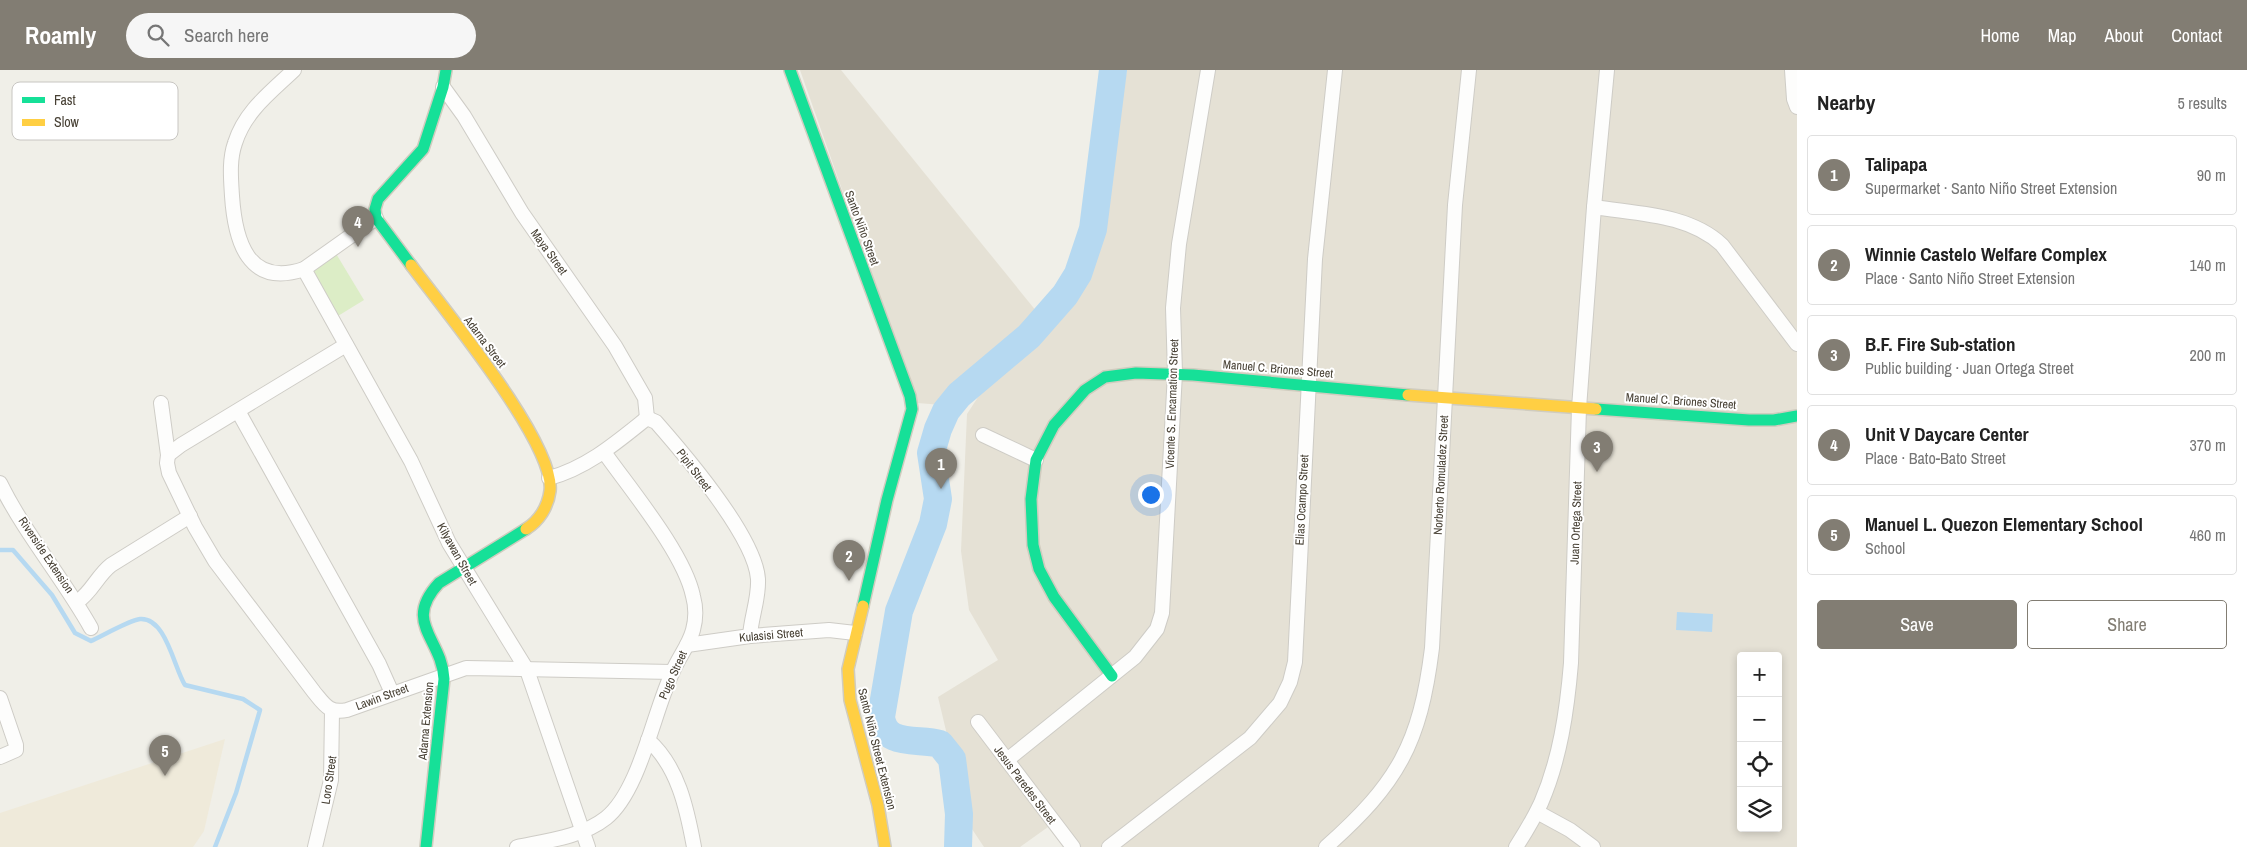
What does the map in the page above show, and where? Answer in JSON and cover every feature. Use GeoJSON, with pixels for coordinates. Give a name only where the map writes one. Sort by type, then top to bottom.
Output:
{"type":"FeatureCollection","features":[{"type":"Feature","properties":{"kind":"street"},"geometry":{"type":"LineString","coordinates":[[294,70],[262,98],[244,120],[234,143],[231,163],[234,223],[237,235],[243,249],[257,266],[275,274],[290,274],[304,269],[376,218],[375,209],[378,199],[423,149],[443,87],[446,70]]}},
{"type":"Feature","properties":{"kind":"street","name":"Santo Niño Street"},"geometry":{"type":"LineString","coordinates":[[790,70],[910,396]]}},
{"type":"Feature","properties":{"kind":"street","name":"Vicente S. Encarnation Street"},"geometry":{"type":"LineString","coordinates":[[1006,760],[1135,657],[1157,629],[1162,613],[1175,373],[1173,308],[1179,244],[1208,70]]}},
{"type":"Feature","properties":{"kind":"street","name":"Elias Ocampo Street"},"geometry":{"type":"LineString","coordinates":[[1108,847],[1250,738],[1280,703],[1290,682],[1294,662],[1315,259],[1335,70]]}},
{"type":"Feature","properties":{"kind":"street","name":"Norberto Romuladez Street"},"geometry":{"type":"LineString","coordinates":[[1326,847],[1354,822],[1392,777],[1405,755],[1421,712],[1427,688],[1432,648],[1455,205],[1469,70]]}},
{"type":"Feature","properties":{"kind":"street","name":"Juan Ortega Street"},"geometry":{"type":"LineString","coordinates":[[1516,847],[1537,812],[1552,770],[1568,702],[1572,654],[1579,408],[1594,207],[1607,70]]}},
{"type":"Feature","properties":{"kind":"street"},"geometry":{"type":"LineString","coordinates":[[1792,70],[1794,99],[1797,107]]}},
{"type":"Feature","properties":{"kind":"street","name":"Maya Street"},"geometry":{"type":"LineString","coordinates":[[443,87],[464,116],[522,213],[615,346],[642,390],[647,406],[646,418]]}},
{"type":"Feature","properties":{"kind":"street"},"geometry":{"type":"LineString","coordinates":[[1594,207],[1673,220],[1692,225],[1710,234],[1722,246],[1797,344]]}},
{"type":"Feature","properties":{"kind":"street","name":"Adarna Street"},"geometry":{"type":"LineString","coordinates":[[376,218],[509,397],[542,455],[549,478],[550,492],[545,508],[537,522],[463,567],[430,591],[425,600]]}},
{"type":"Feature","properties":{"kind":"street","name":"Kilyawan Street"},"geometry":{"type":"LineString","coordinates":[[304,269],[411,462],[442,530],[527,670],[588,847]]}},
{"type":"Feature","properties":{"kind":"street"},"geometry":{"type":"LineString","coordinates":[[168,455],[181,445],[346,345]]}},
{"type":"Feature","properties":{"kind":"street","name":"Manuel C. Briones Street"},"geometry":{"type":"LineString","coordinates":[[1112,676],[1051,593],[1037,566],[1032,542],[1031,511],[1036,460],[1044,441],[1054,425],[1076,399],[1103,377],[1117,374],[1175,373],[1308,386],[1749,420],[1774,420],[1797,416]]}},
{"type":"Feature","properties":{"kind":"street","name":"Santo Niño Street Extension"},"geometry":{"type":"LineString","coordinates":[[885,847],[878,805],[848,685],[848,669],[855,633],[912,409],[910,396]]}},
{"type":"Feature","properties":{"kind":"street"},"geometry":{"type":"LineString","coordinates":[[161,403],[168,455],[166,464],[204,544],[221,571],[314,692],[327,708],[332,711]]}},
{"type":"Feature","properties":{"kind":"street"},"geometry":{"type":"LineString","coordinates":[[238,411],[379,664],[392,694]]}},
{"type":"Feature","properties":{"kind":"street"},"geometry":{"type":"LineString","coordinates":[[549,478],[568,472],[604,452],[646,418]]}},
{"type":"Feature","properties":{"kind":"street","name":"Pipit Street"},"geometry":{"type":"LineString","coordinates":[[646,418],[656,422],[695,470],[738,529],[752,556],[758,578],[758,592],[750,636]]}},
{"type":"Feature","properties":{"kind":"street"},"geometry":{"type":"LineString","coordinates":[[983,435],[1036,460]]}},
{"type":"Feature","properties":{"kind":"street","name":"Pugo Street"},"geometry":{"type":"LineString","coordinates":[[517,847],[544,842],[582,830],[605,818],[622,800],[648,740],[672,672],[687,645],[695,622],[693,595],[687,579],[659,529],[604,452]]}},
{"type":"Feature","properties":{"kind":"street","name":"Riverside Extension"},"geometry":{"type":"LineString","coordinates":[[0,483],[22,521],[77,602],[91,628]]}},
{"type":"Feature","properties":{"kind":"street"},"geometry":{"type":"LineString","coordinates":[[77,602],[91,591],[102,572],[111,565],[190,516]]}},
{"type":"Feature","properties":{"kind":"street","name":"Adarna Extension"},"geometry":{"type":"LineString","coordinates":[[425,600],[423,619],[444,675],[439,742],[426,847]]}},
{"type":"Feature","properties":{"kind":"street","name":"Kulasisi Street"},"geometry":{"type":"LineString","coordinates":[[687,645],[750,636],[829,630],[855,633]]}},
{"type":"Feature","properties":{"kind":"street","name":"Lawin Street"},"geometry":{"type":"LineString","coordinates":[[332,711],[347,710],[458,670],[477,667],[527,670],[672,672]]}},
{"type":"Feature","properties":{"kind":"street"},"geometry":{"type":"LineString","coordinates":[[0,698],[16,750],[0,757]]}},
{"type":"Feature","properties":{"kind":"street","name":"Loro Street"},"geometry":{"type":"LineString","coordinates":[[315,847],[331,780],[332,711]]}},
{"type":"Feature","properties":{"kind":"street","name":"Jesus Paredes Street"},"geometry":{"type":"LineString","coordinates":[[978,722],[1073,847]]}},
{"type":"Feature","properties":{"kind":"street"},"geometry":{"type":"LineString","coordinates":[[648,740],[662,754],[679,788],[684,801],[694,847]]}},
{"type":"Feature","properties":{"kind":"street"},"geometry":{"type":"LineString","coordinates":[[1537,812],[1570,830],[1593,847]]}},
{"type":"Feature","properties":{"kind":"shaded area"},"geometry":{"type":"Polygon","coordinates":[[[800,70],[841,70],[1041,317],[943,405],[917,403],[800,70]]]}},
{"type":"Feature","properties":{"kind":"shaded area"},"geometry":{"type":"Polygon","coordinates":[[[1127,70],[1797,70],[1797,847],[1063,847],[1048,827],[1020,847],[984,847],[968,823],[938,697],[998,660],[969,610],[961,551],[967,414],[997,368],[1062,314],[1092,267],[1127,70]]]}},
{"type":"Feature","properties":{"kind":"shaded area"},"geometry":{"type":"Polygon","coordinates":[[[225,739],[204,831],[193,847],[0,847],[0,813],[225,739]]]}},
{"type":"Feature","properties":{"kind":"green space"},"geometry":{"type":"Polygon","coordinates":[[[335,252],[364,300],[333,319],[304,270],[335,252]]]}},
{"type":"Feature","properties":{"kind":"water"},"geometry":{"type":"Polygon","coordinates":[[[1677,612],[1713,614],[1712,632],[1676,630],[1677,612]]]}},
{"type":"Feature","properties":{"kind":"waterway"},"geometry":{"type":"LineString","coordinates":[[958,847],[959,814],[952,759],[940,744],[903,740],[888,733],[883,727],[881,717],[899,611],[933,524],[938,499],[931,453],[946,411],[959,395],[1029,336],[1065,295],[1078,274],[1093,229],[1113,70]]}},
{"type":"Feature","properties":{"kind":"waterway"},"geometry":{"type":"LineString","coordinates":[[0,550],[13,550],[52,595],[75,633],[91,641],[135,620],[149,621],[163,635],[185,685],[243,699],[260,710],[236,793],[215,847]]}},
{"type":"Feature","properties":{"kind":"traffic: fast"},"geometry":{"type":"LineString","coordinates":[[411,265],[376,218],[375,209],[378,199],[423,149],[443,87],[446,70]]}},
{"type":"Feature","properties":{"kind":"traffic: fast"},"geometry":{"type":"LineString","coordinates":[[790,70],[910,396],[912,409],[887,500],[863,606]]}},
{"type":"Feature","properties":{"kind":"traffic: fast"},"geometry":{"type":"LineString","coordinates":[[1112,676],[1054,597],[1039,569],[1033,545],[1031,499],[1036,460],[1054,425],[1085,390],[1105,377],[1136,373],[1193,375],[1408,395]]}},
{"type":"Feature","properties":{"kind":"traffic: fast"},"geometry":{"type":"LineString","coordinates":[[1596,409],[1749,420],[1774,420],[1797,416]]}},
{"type":"Feature","properties":{"kind":"traffic: fast"},"geometry":{"type":"LineString","coordinates":[[426,847],[444,679],[442,665],[427,631],[424,609],[429,597],[439,583],[526,529]]}},
{"type":"Feature","properties":{"kind":"traffic: slow"},"geometry":{"type":"LineString","coordinates":[[411,265],[494,376],[517,410],[535,442],[547,470],[550,491],[542,513],[526,529]]}},
{"type":"Feature","properties":{"kind":"traffic: slow"},"geometry":{"type":"LineString","coordinates":[[1408,395],[1596,409]]}},
{"type":"Feature","properties":{"kind":"traffic: slow"},"geometry":{"type":"LineString","coordinates":[[863,606],[848,669],[850,700],[878,805],[885,847]]}},
{"type":"Feature","properties":{"kind":"place","name":"Unit V Daycare Center"},"geometry":{"type":"Point","coordinates":[358,247]}},
{"type":"Feature","properties":{"kind":"place","name":"B.F. Fire Sub-station"},"geometry":{"type":"Point","coordinates":[1597,472]}},
{"type":"Feature","properties":{"kind":"place","name":"Talipapa"},"geometry":{"type":"Point","coordinates":[941,489]}},
{"type":"Feature","properties":{"kind":"place","name":"Winnie Castelo Welfare Complex"},"geometry":{"type":"Point","coordinates":[849,581]}},
{"type":"Feature","properties":{"kind":"place","name":"Manuel L. Quezon Elementary School"},"geometry":{"type":"Point","coordinates":[165,776]}}]}
